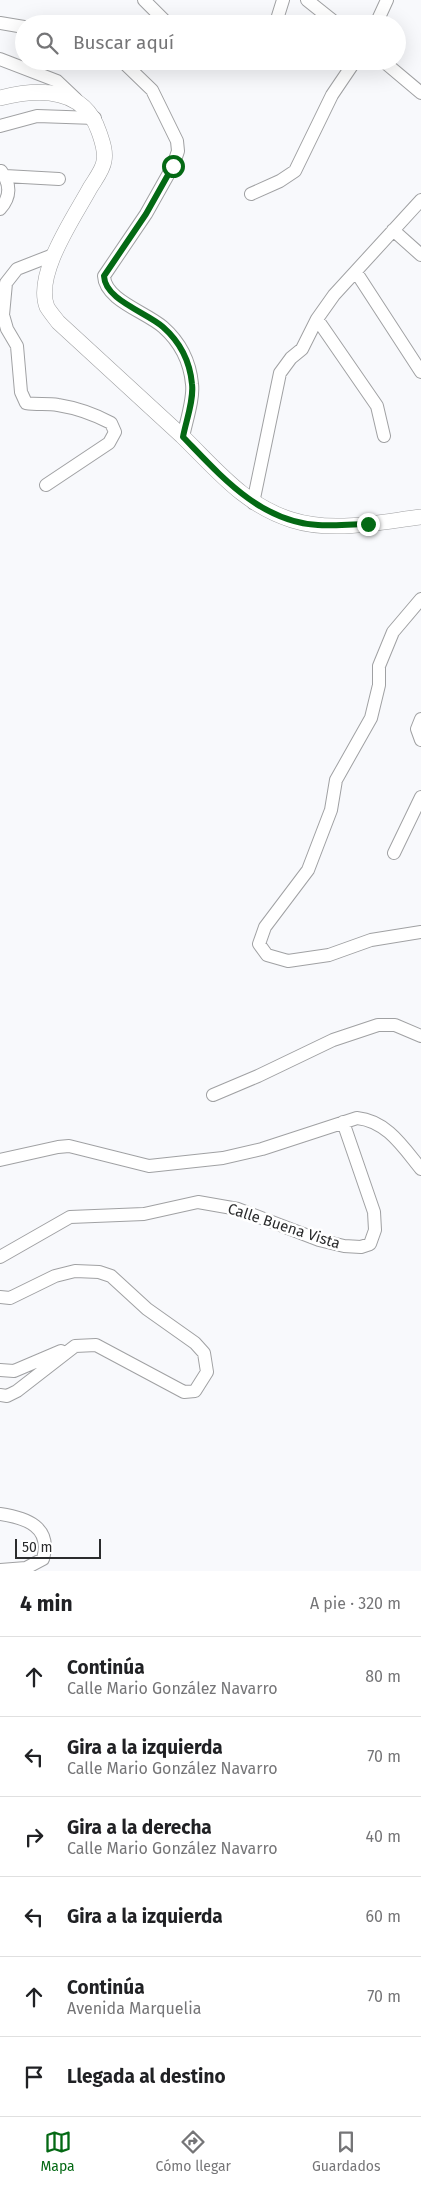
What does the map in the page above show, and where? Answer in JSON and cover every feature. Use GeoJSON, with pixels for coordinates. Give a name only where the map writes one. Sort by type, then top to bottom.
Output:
{"type":"FeatureCollection","features":[{"type":"Feature","properties":{"kind":"main road"},"geometry":{"type":"LineString","coordinates":[[0,98],[23,92],[55,94],[85,108],[104,145],[104,163],[53,254],[45,285],[47,307],[58,322],[183,437],[225,480],[253,503],[292,520],[316,525],[368,524],[421,517]]}},
{"type":"Feature","properties":{"kind":"street"},"geometry":{"type":"LineString","coordinates":[[144,0],[159,15]]}},
{"type":"Feature","properties":{"kind":"street"},"geometry":{"type":"LineString","coordinates":[[278,15],[283,0]]}},
{"type":"Feature","properties":{"kind":"street"},"geometry":{"type":"LineString","coordinates":[[307,0],[326,15]]}},
{"type":"Feature","properties":{"kind":"street"},"geometry":{"type":"LineString","coordinates":[[380,15],[387,0]]}},
{"type":"Feature","properties":{"kind":"street"},"geometry":{"type":"LineString","coordinates":[[0,23],[15,26]]}},
{"type":"Feature","properties":{"kind":"street"},"geometry":{"type":"LineString","coordinates":[[0,59],[15,65]]}},
{"type":"Feature","properties":{"kind":"street"},"geometry":{"type":"LineString","coordinates":[[28,70],[56,81],[85,108]]}},
{"type":"Feature","properties":{"kind":"street"},"geometry":{"type":"LineString","coordinates":[[131,70],[152,90],[177,141],[178,151],[173,166],[146,214],[104,276],[104,284],[112,294],[163,326],[177,342],[190,364],[193,386],[183,437]]}},
{"type":"Feature","properties":{"kind":"street"},"geometry":{"type":"LineString","coordinates":[[251,194],[280,181],[295,171],[332,95],[349,70]]}},
{"type":"Feature","properties":{"kind":"street"},"geometry":{"type":"LineString","coordinates":[[394,70],[421,93]]}},
{"type":"Feature","properties":{"kind":"street"},"geometry":{"type":"LineString","coordinates":[[0,126],[37,116],[85,108]]}},
{"type":"Feature","properties":{"kind":"street"},"geometry":{"type":"LineString","coordinates":[[0,209],[7,201],[9,192],[3,172],[59,179]]}},
{"type":"Feature","properties":{"kind":"street"},"geometry":{"type":"LineString","coordinates":[[253,503],[280,372],[291,358],[302,349],[317,319],[334,295],[421,200]]}},
{"type":"Feature","properties":{"kind":"street"},"geometry":{"type":"LineString","coordinates":[[393,230],[421,255]]}},
{"type":"Feature","properties":{"kind":"street"},"geometry":{"type":"LineString","coordinates":[[46,484],[109,442],[115,432],[111,423],[93,414],[56,404],[36,405],[26,403],[21,392],[18,346],[7,329],[3,315],[6,283],[17,269],[53,254]]}},
{"type":"Feature","properties":{"kind":"street"},"geometry":{"type":"LineString","coordinates":[[356,272],[421,372]]}},
{"type":"Feature","properties":{"kind":"street"},"geometry":{"type":"LineString","coordinates":[[317,319],[377,406],[384,436]]}},
{"type":"Feature","properties":{"kind":"street"},"geometry":{"type":"LineString","coordinates":[[421,599],[392,632],[379,666],[379,685],[371,718],[336,780],[331,810],[308,870],[265,927],[259,944],[267,955],[288,961],[329,955],[371,940],[421,932]]}},
{"type":"Feature","properties":{"kind":"street"},"geometry":{"type":"LineString","coordinates":[[421,719],[418,729],[421,740]]}},
{"type":"Feature","properties":{"kind":"street"},"geometry":{"type":"LineString","coordinates":[[394,853],[421,797]]}},
{"type":"Feature","properties":{"kind":"street"},"geometry":{"type":"LineString","coordinates":[[213,1095],[275,1069],[333,1040],[378,1025],[395,1025],[421,1036]]}},
{"type":"Feature","properties":{"kind":"street"},"geometry":{"type":"LineString","coordinates":[[0,1160],[69,1146],[149,1166],[223,1158],[262,1149],[357,1118],[372,1120],[382,1126],[400,1143],[421,1169]]}},
{"type":"Feature","properties":{"kind":"street","name":"Calle Buena Vista"},"geometry":{"type":"LineString","coordinates":[[0,1257],[70,1217],[144,1214],[198,1202],[238,1209],[319,1240],[344,1246],[362,1247],[370,1244],[375,1230],[374,1212],[343,1122]]}},
{"type":"Feature","properties":{"kind":"street"},"geometry":{"type":"LineString","coordinates":[[0,1297],[10,1298],[55,1276],[75,1271],[99,1272],[111,1276],[147,1309],[195,1343],[204,1354],[207,1372],[195,1391],[184,1392],[96,1345],[75,1346],[14,1371],[0,1370]]}},
{"type":"Feature","properties":{"kind":"street"},"geometry":{"type":"LineString","coordinates":[[0,1395],[7,1396],[18,1391],[75,1346]]}},
{"type":"Feature","properties":{"kind":"street"},"geometry":{"type":"LineString","coordinates":[[0,1514],[30,1521],[40,1530],[47,1546],[43,1559],[26,1568],[0,1570]]}},
{"type":"Feature","properties":{"kind":"route"},"geometry":{"type":"LineString","coordinates":[[173,166],[146,214],[104,276],[104,284],[112,294],[163,326],[177,342],[190,364],[193,386],[183,437],[225,480],[253,503],[292,520],[316,525],[368,524]]}}]}
